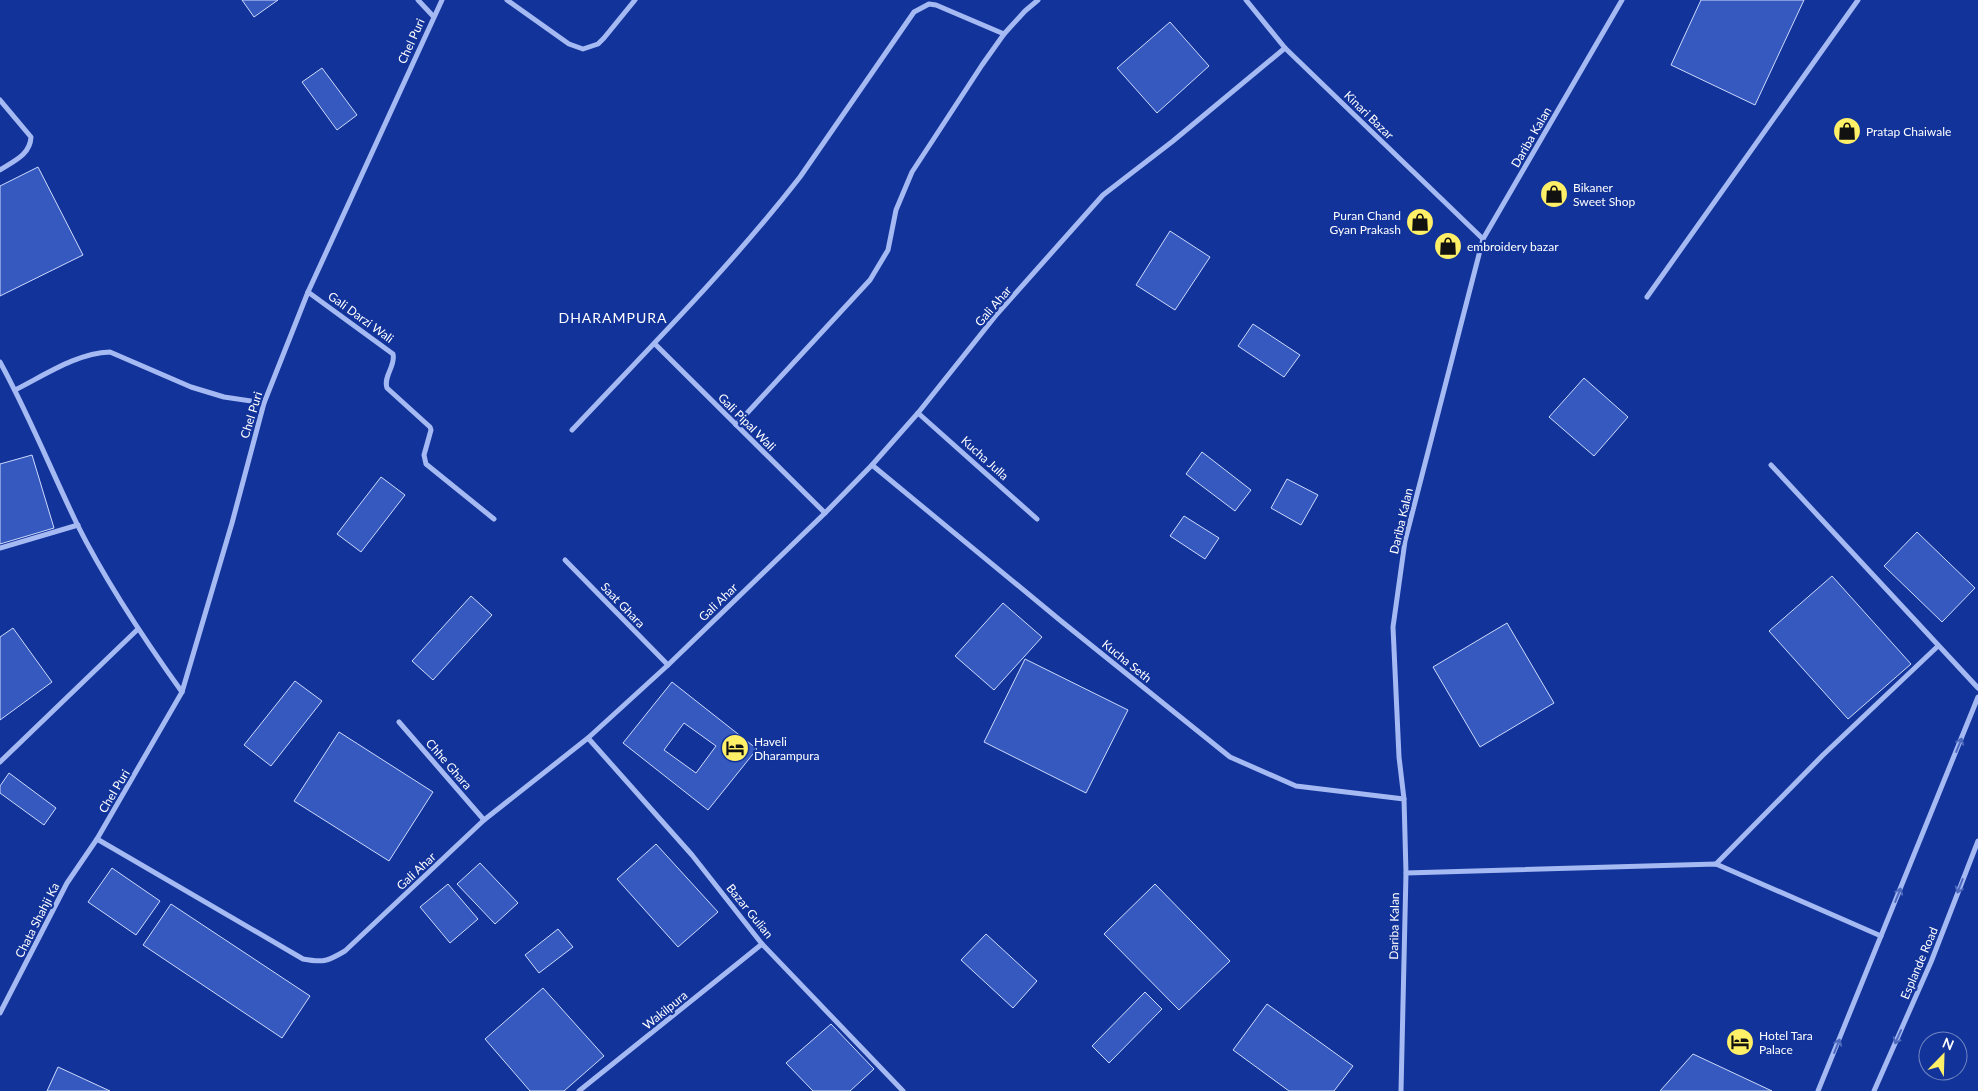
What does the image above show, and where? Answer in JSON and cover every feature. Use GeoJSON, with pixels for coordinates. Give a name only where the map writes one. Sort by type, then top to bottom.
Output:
{"type":"FeatureCollection","features":[{"type":"Feature","properties":{"kind":"street"},"geometry":{"type":"LineString","coordinates":[[418,0],[433,16]]}},
{"type":"Feature","properties":{"kind":"street","name":"Chel Puri"},"geometry":{"type":"LineString","coordinates":[[97,839],[182,692],[232,523],[264,403],[308,292],[433,16],[442,0]]}},
{"type":"Feature","properties":{"kind":"street"},"geometry":{"type":"LineString","coordinates":[[507,0],[569,44],[583,49],[598,44],[635,0]]}},
{"type":"Feature","properties":{"kind":"street"},"geometry":{"type":"LineString","coordinates":[[736,425],[870,280],[880,266],[888,250],[896,210],[912,172],[1004,34],[1038,0]]}},
{"type":"Feature","properties":{"kind":"street","name":"Kinari Bazar"},"geometry":{"type":"LineString","coordinates":[[1246,0],[1285,48],[1483,239]]}},
{"type":"Feature","properties":{"kind":"street","name":"Dariba Kalan"},"geometry":{"type":"LineString","coordinates":[[1401,1091],[1406,874],[1404,799],[1399,757],[1394,627],[1404,541],[1483,239],[1622,0]]}},
{"type":"Feature","properties":{"kind":"street"},"geometry":{"type":"LineString","coordinates":[[1647,297],[1858,0]]}},
{"type":"Feature","properties":{"kind":"street"},"geometry":{"type":"LineString","coordinates":[[572,430],[654,344],[756,232],[800,177],[914,12],[929,4],[936,5],[1004,34]]}},
{"type":"Feature","properties":{"kind":"street","name":"Gali Ahar"},"geometry":{"type":"LineString","coordinates":[[97,839],[286,951],[303,959],[320,962],[332,959],[346,951],[484,820],[588,738],[668,665],[825,513],[872,465],[918,413],[997,314],[1103,195],[1173,141],[1285,48]]}},
{"type":"Feature","properties":{"kind":"street"},"geometry":{"type":"LineString","coordinates":[[0,100],[31,137],[28,149],[22,156],[0,170]]}},
{"type":"Feature","properties":{"kind":"street","name":"Gali Darzi Wali"},"geometry":{"type":"LineString","coordinates":[[308,292],[393,354],[394,362],[386,383],[387,388],[430,427],[424,458],[426,464],[494,519]]}},
{"type":"Feature","properties":{"kind":"street","name":"Gali Pipal Wali"},"geometry":{"type":"LineString","coordinates":[[654,344],[825,513]]}},
{"type":"Feature","properties":{"kind":"street"},"geometry":{"type":"LineString","coordinates":[[15,390],[81,358],[97,352],[110,352],[191,387],[224,397],[264,403]]}},
{"type":"Feature","properties":{"kind":"street"},"geometry":{"type":"LineString","coordinates":[[0,362],[78,525],[138,629],[182,692]]}},
{"type":"Feature","properties":{"kind":"street","name":"Kucha Julla"},"geometry":{"type":"LineString","coordinates":[[918,413],[1037,519]]}},
{"type":"Feature","properties":{"kind":"street","name":"Kucha Seth"},"geometry":{"type":"LineString","coordinates":[[872,465],[1230,757],[1296,786],[1404,799]]}},
{"type":"Feature","properties":{"kind":"street"},"geometry":{"type":"LineString","coordinates":[[1771,465],[1978,688]]}},
{"type":"Feature","properties":{"kind":"street"},"geometry":{"type":"LineString","coordinates":[[0,548],[78,525]]}},
{"type":"Feature","properties":{"kind":"street","name":"Saat Ghara"},"geometry":{"type":"LineString","coordinates":[[564,560],[668,665]]}},
{"type":"Feature","properties":{"kind":"street"},"geometry":{"type":"LineString","coordinates":[[0,762],[138,629]]}},
{"type":"Feature","properties":{"kind":"street"},"geometry":{"type":"LineString","coordinates":[[1716,864],[1823,755],[1938,646]]}},
{"type":"Feature","properties":{"kind":"street"},"geometry":{"type":"LineString","coordinates":[[1818,1091],[1978,697]]}},
{"type":"Feature","properties":{"kind":"street","name":"Chhe Ghara"},"geometry":{"type":"LineString","coordinates":[[399,722],[484,820]]}},
{"type":"Feature","properties":{"kind":"street","name":"Bazar Gulian"},"geometry":{"type":"LineString","coordinates":[[588,738],[692,855],[762,944],[903,1091]]}},
{"type":"Feature","properties":{"kind":"street","name":"Chata Shahji Ka"},"geometry":{"type":"LineString","coordinates":[[0,1013],[67,883],[97,839]]}},
{"type":"Feature","properties":{"kind":"street","name":"Esplande Road"},"geometry":{"type":"LineString","coordinates":[[1874,1091],[1931,962],[1978,841]]}},
{"type":"Feature","properties":{"kind":"street"},"geometry":{"type":"LineString","coordinates":[[1406,874],[1716,864],[1881,936]]}},
{"type":"Feature","properties":{"kind":"street","name":"Wakilpura"},"geometry":{"type":"LineString","coordinates":[[579,1091],[762,944]]}},
{"type":"Feature","properties":{"kind":"building"},"geometry":{"type":"Polygon","coordinates":[[[242,0],[278,0],[254,17],[242,0]]]}},
{"type":"Feature","properties":{"kind":"building"},"geometry":{"type":"Polygon","coordinates":[[[1701,0],[1804,0],[1755,105],[1671,65],[1701,0]]]}},
{"type":"Feature","properties":{"kind":"building"},"geometry":{"type":"Polygon","coordinates":[[[1170,22],[1209,66],[1157,113],[1117,68],[1170,22]]]}},
{"type":"Feature","properties":{"kind":"building"},"geometry":{"type":"Polygon","coordinates":[[[322,68],[357,115],[337,130],[302,82],[322,68]]]}},
{"type":"Feature","properties":{"kind":"building"},"geometry":{"type":"Polygon","coordinates":[[[38,167],[83,255],[0,296],[0,186],[38,167]]]}},
{"type":"Feature","properties":{"kind":"building"},"geometry":{"type":"Polygon","coordinates":[[[1170,231],[1210,257],[1175,310],[1136,285],[1170,231]]]}},
{"type":"Feature","properties":{"kind":"building"},"geometry":{"type":"Polygon","coordinates":[[[1253,324],[1300,355],[1284,377],[1238,346],[1253,324]]]}},
{"type":"Feature","properties":{"kind":"building"},"geometry":{"type":"Polygon","coordinates":[[[1584,378],[1628,417],[1594,456],[1549,417],[1584,378]]]}},
{"type":"Feature","properties":{"kind":"building"},"geometry":{"type":"Polygon","coordinates":[[[1202,452],[1251,490],[1235,511],[1186,474],[1202,452]]]}},
{"type":"Feature","properties":{"kind":"building"},"geometry":{"type":"Polygon","coordinates":[[[32,455],[54,528],[0,544],[0,464],[32,455]]]}},
{"type":"Feature","properties":{"kind":"building"},"geometry":{"type":"Polygon","coordinates":[[[381,477],[405,495],[361,552],[337,534],[381,477]]]}},
{"type":"Feature","properties":{"kind":"building"},"geometry":{"type":"Polygon","coordinates":[[[1287,479],[1318,495],[1301,525],[1271,508],[1287,479]]]}},
{"type":"Feature","properties":{"kind":"building"},"geometry":{"type":"Polygon","coordinates":[[[1184,516],[1219,538],[1205,559],[1170,536],[1184,516]]]}},
{"type":"Feature","properties":{"kind":"building"},"geometry":{"type":"Polygon","coordinates":[[[1917,532],[1975,588],[1942,622],[1884,566],[1917,532]]]}},
{"type":"Feature","properties":{"kind":"building"},"geometry":{"type":"Polygon","coordinates":[[[1832,576],[1911,664],[1848,719],[1769,631],[1832,576]]]}},
{"type":"Feature","properties":{"kind":"building"},"geometry":{"type":"Polygon","coordinates":[[[471,596],[492,615],[433,680],[412,661],[471,596]]]}},
{"type":"Feature","properties":{"kind":"building"},"geometry":{"type":"Polygon","coordinates":[[[1003,603],[1042,637],[994,690],[955,656],[1003,603]]]}},
{"type":"Feature","properties":{"kind":"building"},"geometry":{"type":"Polygon","coordinates":[[[1507,623],[1554,703],[1480,747],[1433,667],[1507,623]]]}},
{"type":"Feature","properties":{"kind":"building"},"geometry":{"type":"Polygon","coordinates":[[[13,628],[52,682],[0,720],[0,637],[13,628]]]}},
{"type":"Feature","properties":{"kind":"building"},"geometry":{"type":"Polygon","coordinates":[[[1025,659],[1128,710],[1086,793],[984,742],[1025,659]]]}},
{"type":"Feature","properties":{"kind":"building"},"geometry":{"type":"Polygon","coordinates":[[[295,681],[322,701],[271,766],[244,745],[295,681]]]}},
{"type":"Feature","properties":{"kind":"building","name":"Haveli Dharampura"},"geometry":{"type":"Polygon","coordinates":[[[672,682],[757,749],[708,810],[623,743],[672,682]],[[684,723],[664,750],[696,773],[716,746],[684,723]]]}},
{"type":"Feature","properties":{"kind":"building"},"geometry":{"type":"Polygon","coordinates":[[[339,732],[433,792],[389,861],[294,801],[339,732]]]}},
{"type":"Feature","properties":{"kind":"building"},"geometry":{"type":"Polygon","coordinates":[[[9,773],[56,808],[44,825],[0,793],[0,786],[9,773]]]}},
{"type":"Feature","properties":{"kind":"building"},"geometry":{"type":"Polygon","coordinates":[[[656,844],[718,912],[678,947],[617,879],[656,844]]]}},
{"type":"Feature","properties":{"kind":"building"},"geometry":{"type":"Polygon","coordinates":[[[480,863],[518,903],[495,924],[457,884],[480,863]]]}},
{"type":"Feature","properties":{"kind":"building"},"geometry":{"type":"Polygon","coordinates":[[[112,868],[160,901],[136,935],[88,902],[112,868]]]}},
{"type":"Feature","properties":{"kind":"building"},"geometry":{"type":"Polygon","coordinates":[[[448,884],[478,919],[450,943],[420,907],[448,884]]]}},
{"type":"Feature","properties":{"kind":"building"},"geometry":{"type":"Polygon","coordinates":[[[1155,884],[1230,961],[1179,1010],[1104,934],[1155,884]]]}},
{"type":"Feature","properties":{"kind":"building"},"geometry":{"type":"Polygon","coordinates":[[[171,904],[310,996],[282,1038],[143,945],[171,904]]]}},
{"type":"Feature","properties":{"kind":"building"},"geometry":{"type":"Polygon","coordinates":[[[558,929],[573,947],[539,973],[525,955],[558,929]]]}},
{"type":"Feature","properties":{"kind":"building"},"geometry":{"type":"Polygon","coordinates":[[[986,934],[1037,981],[1013,1008],[961,960],[986,934]]]}},
{"type":"Feature","properties":{"kind":"building"},"geometry":{"type":"Polygon","coordinates":[[[543,988],[604,1056],[564,1091],[530,1091],[485,1039],[543,988]]]}},
{"type":"Feature","properties":{"kind":"building"},"geometry":{"type":"Polygon","coordinates":[[[1145,992],[1162,1009],[1109,1063],[1092,1046],[1145,992]]]}},
{"type":"Feature","properties":{"kind":"building"},"geometry":{"type":"Polygon","coordinates":[[[1267,1004],[1353,1066],[1334,1091],[1289,1091],[1233,1050],[1267,1004]]]}},
{"type":"Feature","properties":{"kind":"building"},"geometry":{"type":"Polygon","coordinates":[[[831,1024],[874,1069],[850,1091],[813,1091],[786,1063],[831,1024]]]}},
{"type":"Feature","properties":{"kind":"building"},"geometry":{"type":"Polygon","coordinates":[[[1693,1054],[1772,1091],[1660,1091],[1693,1054]]]}},
{"type":"Feature","properties":{"kind":"building"},"geometry":{"type":"Polygon","coordinates":[[[58,1067],[110,1091],[47,1091],[58,1067]]]}},
{"type":"Feature","properties":{"kind":"place","name":"Pratap Chaiwale"},"geometry":{"type":"Point","coordinates":[1847,131]}},
{"type":"Feature","properties":{"kind":"place","name":"Bikaner Sweet Shop"},"geometry":{"type":"Point","coordinates":[1554,194]}},
{"type":"Feature","properties":{"kind":"place","name":"Puran Chand Gyan Prakash"},"geometry":{"type":"Point","coordinates":[1420,222]}},
{"type":"Feature","properties":{"kind":"place","name":"embroidery bazar"},"geometry":{"type":"Point","coordinates":[1448,246]}},
{"type":"Feature","properties":{"kind":"place","name":"Haveli Dharampura"},"geometry":{"type":"Point","coordinates":[735,748]}},
{"type":"Feature","properties":{"kind":"place","name":"Hotel Tara Palace"},"geometry":{"type":"Point","coordinates":[1740,1042]}},
{"type":"Feature","properties":{"kind":"district","name":"DHARAMPURA"},"geometry":{"type":"Point","coordinates":[613,317]}}]}
